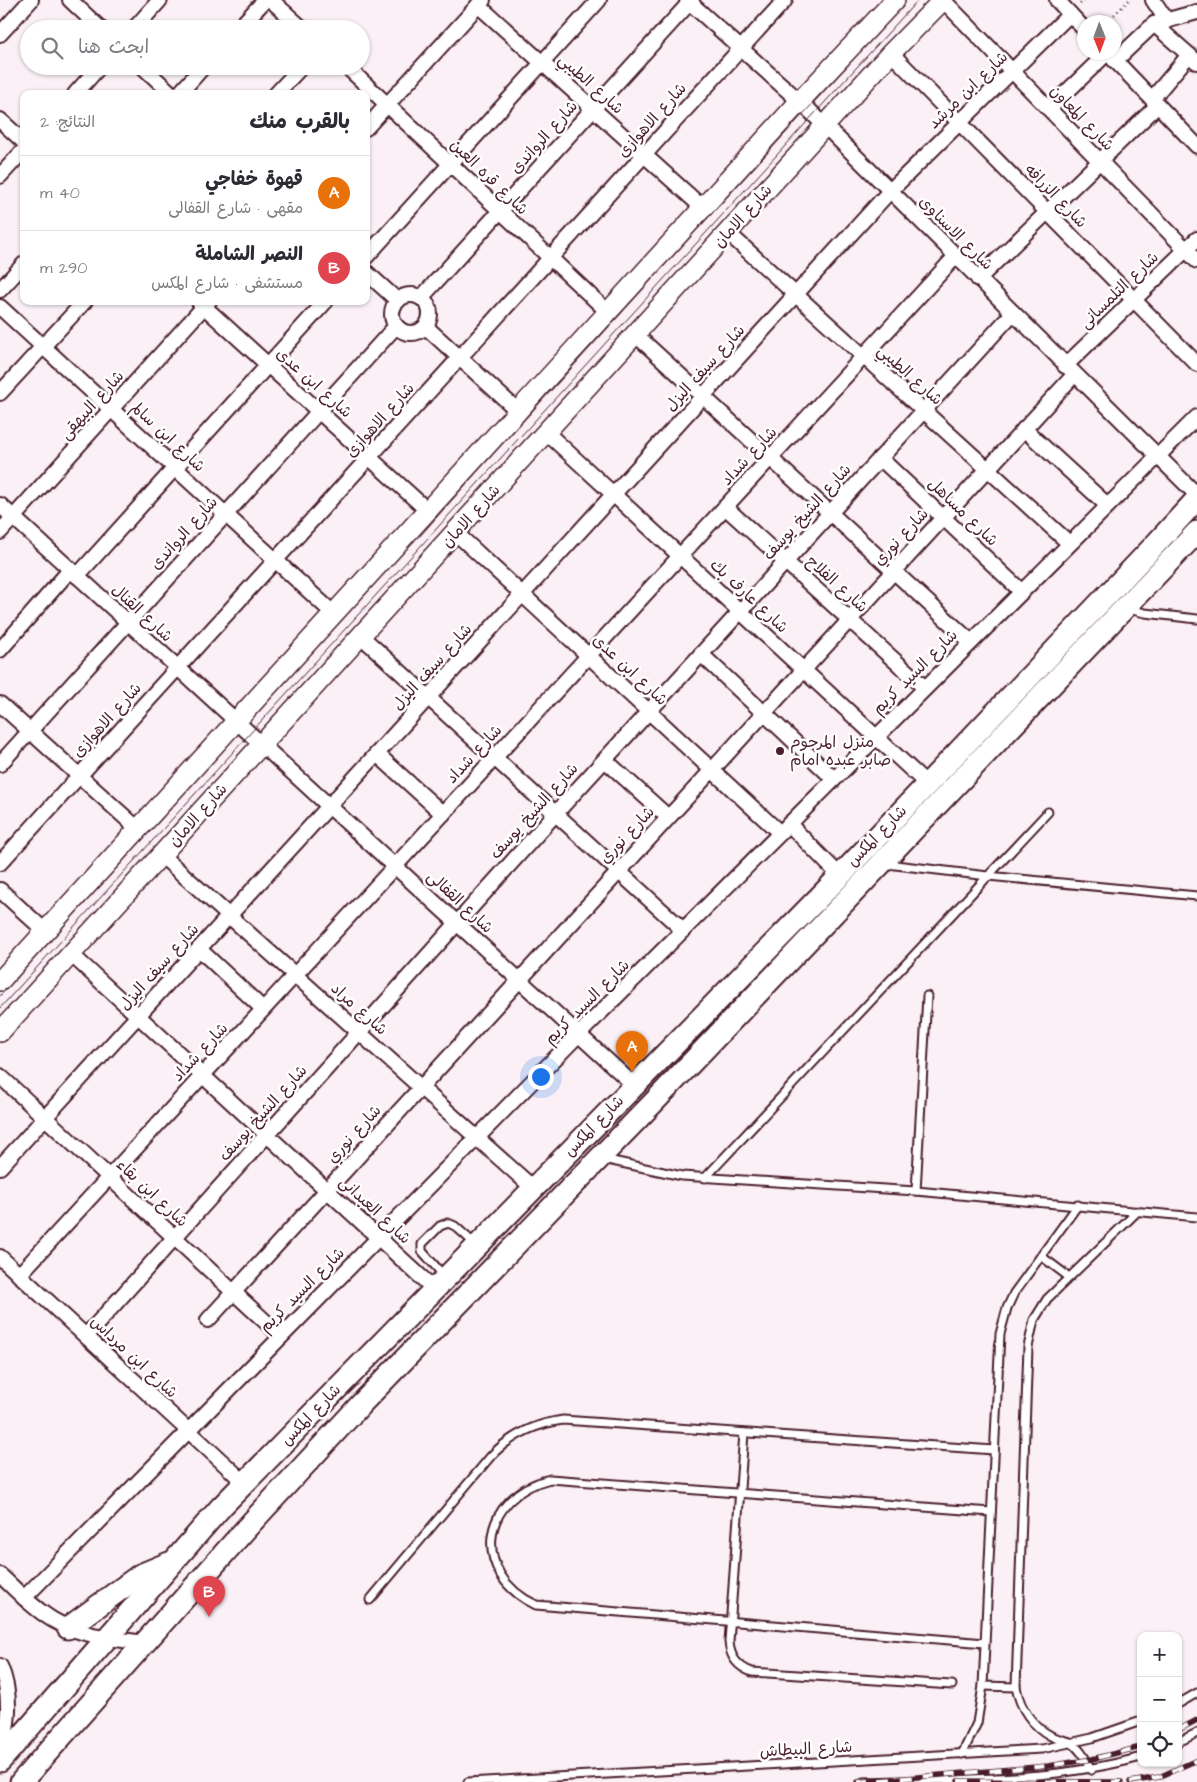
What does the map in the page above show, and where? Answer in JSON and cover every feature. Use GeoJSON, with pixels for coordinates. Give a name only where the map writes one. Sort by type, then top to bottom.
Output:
{"type":"FeatureCollection","features":[{"type":"Feature","properties":{"kind":"main road","name":"شارع المكس"},"geometry":{"type":"LineString","coordinates":[[0,1761],[107,1637],[245,1483],[840,876],[1146,555],[1197,497]]}},
{"type":"Feature","properties":{"kind":"main road","name":"شارع المكس"},"geometry":{"type":"LineString","coordinates":[[21,1782],[252,1522],[362,1403],[600,1158],[1197,532]]}},
{"type":"Feature","properties":{"kind":"main road"},"geometry":{"type":"LineString","coordinates":[[68,1628],[140,1575],[174,1561]]}},
{"type":"Feature","properties":{"kind":"street"},"geometry":{"type":"LineString","coordinates":[[0,34],[31,0]]}},
{"type":"Feature","properties":{"kind":"street"},"geometry":{"type":"LineString","coordinates":[[70,0],[91,20]]}},
{"type":"Feature","properties":{"kind":"street"},"geometry":{"type":"LineString","coordinates":[[142,20],[160,0]]}},
{"type":"Feature","properties":{"kind":"street"},"geometry":{"type":"LineString","coordinates":[[246,20],[265,0]]}},
{"type":"Feature","properties":{"kind":"street"},"geometry":{"type":"LineString","coordinates":[[271,0],[293,20]]}},
{"type":"Feature","properties":{"kind":"street"},"geometry":{"type":"LineString","coordinates":[[283,11],[292,0]]}},
{"type":"Feature","properties":{"kind":"street"},"geometry":{"type":"LineString","coordinates":[[370,253],[599,0]]}},
{"type":"Feature","properties":{"kind":"street","name":"شارع الاهوازى"},"geometry":{"type":"LineString","coordinates":[[0,863],[785,0]]}},
{"type":"Feature","properties":{"kind":"street"},"geometry":{"type":"LineString","coordinates":[[0,981],[799,102],[895,0]]}},
{"type":"Feature","properties":{"kind":"street","name":"شارع الامان"},"geometry":{"type":"LineString","coordinates":[[0,1032],[547,433],[824,126],[943,0]]}},
{"type":"Feature","properties":{"kind":"street","name":"شارع المعاون"},"geometry":{"type":"LineString","coordinates":[[943,0],[1197,261]]}},
{"type":"Feature","properties":{"kind":"street"},"geometry":{"type":"LineString","coordinates":[[1057,0],[1077,22]]}},
{"type":"Feature","properties":{"kind":"street"},"geometry":{"type":"LineString","coordinates":[[978,279],[1100,162],[1193,58],[1161,23],[1153,0]]}},
{"type":"Feature","properties":{"kind":"street","name":"شارع الاسناوى"},"geometry":{"type":"LineString","coordinates":[[690,1],[824,126],[1012,314],[1157,455],[1197,497]]}},
{"type":"Feature","properties":{"kind":"street","name":"شارع الرواندى"},"geometry":{"type":"LineString","coordinates":[[421,298],[690,1]]}},
{"type":"Feature","properties":{"kind":"street"},"geometry":{"type":"LineString","coordinates":[[370,124],[481,3]]}},
{"type":"Feature","properties":{"kind":"street","name":"شارع الطيبي"},"geometry":{"type":"LineString","coordinates":[[481,3],[542,63],[703,208]]}},
{"type":"Feature","properties":{"kind":"street"},"geometry":{"type":"LineString","coordinates":[[1122,47],[1161,23],[1197,12]]}},
{"type":"Feature","properties":{"kind":"street","name":"شارع ابن مرشد"},"geometry":{"type":"LineString","coordinates":[[890,191],[1070,14]]}},
{"type":"Feature","properties":{"kind":"street","name":"شارع الزرافه"},"geometry":{"type":"LineString","coordinates":[[891,53],[1197,364]]}},
{"type":"Feature","properties":{"kind":"street"},"geometry":{"type":"LineString","coordinates":[[1049,109],[1104,60]]}},
{"type":"Feature","properties":{"kind":"street"},"geometry":{"type":"LineString","coordinates":[[1115,60],[1195,140]]}},
{"type":"Feature","properties":{"kind":"street"},"geometry":{"type":"LineString","coordinates":[[79,90],[92,75]]}},
{"type":"Feature","properties":{"kind":"street"},"geometry":{"type":"LineString","coordinates":[[152,75],[168,90]]}},
{"type":"Feature","properties":{"kind":"street"},"geometry":{"type":"LineString","coordinates":[[183,90],[196,75]]}},
{"type":"Feature","properties":{"kind":"street"},"geometry":{"type":"LineString","coordinates":[[280,90],[294,75]]}},
{"type":"Feature","properties":{"kind":"street","name":"شارع قره العين"},"geometry":{"type":"LineString","coordinates":[[356,75],[499,212],[608,312]]}},
{"type":"Feature","properties":{"kind":"street"},"geometry":{"type":"LineString","coordinates":[[0,120],[20,138]]}},
{"type":"Feature","properties":{"kind":"street"},"geometry":{"type":"LineString","coordinates":[[0,176],[20,154]]}},
{"type":"Feature","properties":{"kind":"street","name":"شارع سيف اليزل"},"geometry":{"type":"LineString","coordinates":[[0,1167],[890,191]]}},
{"type":"Feature","properties":{"kind":"street","name":"شارع الطيبي"},"geometry":{"type":"LineString","coordinates":[[728,233],[1069,543]]}},
{"type":"Feature","properties":{"kind":"street","name":"شارع التلمسانى"},"geometry":{"type":"LineString","coordinates":[[1070,371],[1134,300],[1197,239]]}},
{"type":"Feature","properties":{"kind":"street","name":"شارع شداد"},"geometry":{"type":"LineString","coordinates":[[19,1275],[955,257]]}},
{"type":"Feature","properties":{"kind":"street"},"geometry":{"type":"LineString","coordinates":[[0,290],[20,268]]}},
{"type":"Feature","properties":{"kind":"street"},"geometry":{"type":"LineString","coordinates":[[370,276],[398,301]]}},
{"type":"Feature","properties":{"kind":"street"},"geometry":{"type":"LineString","coordinates":[[413,295],[421,298],[430,308],[429,321],[426,327],[419,332],[402,331],[396,326],[392,313],[398,301],[405,296],[413,295]]}},
{"type":"Feature","properties":{"kind":"street"},"geometry":{"type":"LineString","coordinates":[[0,394],[81,305]]}},
{"type":"Feature","properties":{"kind":"street","name":"شارع البيهقى"},"geometry":{"type":"LineString","coordinates":[[0,532],[202,305]]}},
{"type":"Feature","properties":{"kind":"street","name":"شارع ابن عدى"},"geometry":{"type":"LineString","coordinates":[[206,305],[268,365],[428,510]]}},
{"type":"Feature","properties":{"kind":"street"},"geometry":{"type":"LineString","coordinates":[[0,650],[175,468],[322,305]]}},
{"type":"Feature","properties":{"kind":"street","name":"شارع ابن سالم"},"geometry":{"type":"LineString","coordinates":[[0,307],[334,614]]}},
{"type":"Feature","properties":{"kind":"street","name":"شارع الشيخ يوسف"},"geometry":{"type":"LineString","coordinates":[[86,1336],[604,760],[1012,314]]}},
{"type":"Feature","properties":{"kind":"street","name":"شارع الرواندى"},"geometry":{"type":"LineString","coordinates":[[0,764],[396,326]]}},
{"type":"Feature","properties":{"kind":"street"},"geometry":{"type":"LineString","coordinates":[[426,327],[518,411]]}},
{"type":"Feature","properties":{"kind":"street"},"geometry":{"type":"LineString","coordinates":[[636,335],[971,642]]}},
{"type":"Feature","properties":{"kind":"street","name":"شارع نوري"},"geometry":{"type":"LineString","coordinates":[[208,1320],[618,870],[988,469],[1024,429],[1070,371]]}},
{"type":"Feature","properties":{"kind":"street","name":"شارع السيد كريم"},"geometry":{"type":"LineString","coordinates":[[24,1598],[579,1034],[1197,417]]}},
{"type":"Feature","properties":{"kind":"street"},"geometry":{"type":"LineString","coordinates":[[1024,429],[1107,505]]}},
{"type":"Feature","properties":{"kind":"street","name":"شارع عارف بك"},"geometry":{"type":"LineString","coordinates":[[547,433],[927,784]]}},
{"type":"Feature","properties":{"kind":"street","name":"شارع مساهل"},"geometry":{"type":"LineString","coordinates":[[880,458],[1021,591]]}},
{"type":"Feature","properties":{"kind":"street","name":"شارع القنال"},"geometry":{"type":"LineString","coordinates":[[0,506],[261,746]]}},
{"type":"Feature","properties":{"kind":"street","name":"شارع الفلاح"},"geometry":{"type":"LineString","coordinates":[[725,507],[925,688]]}},
{"type":"Feature","properties":{"kind":"street","name":"شارع ابن عدى"},"geometry":{"type":"LineString","coordinates":[[456,533],[711,769],[785,828],[840,876]]}},
{"type":"Feature","properties":{"kind":"street"},"geometry":{"type":"LineString","coordinates":[[361,636],[684,930]]}},
{"type":"Feature","properties":{"kind":"street"},"geometry":{"type":"LineString","coordinates":[[701,654],[834,779]]}},
{"type":"Feature","properties":{"kind":"street"},"geometry":{"type":"LineString","coordinates":[[0,704],[138,829]]}},
{"type":"Feature","properties":{"kind":"street","name":"شارع القفالى"},"geometry":{"type":"LineString","coordinates":[[261,746],[330,806],[634,1085]]}},
{"type":"Feature","properties":{"kind":"street"},"geometry":{"type":"LineString","coordinates":[[377,754],[443,814]]}},
{"type":"Feature","properties":{"kind":"street"},"geometry":{"type":"LineString","coordinates":[[604,760],[668,817]]}},
{"type":"Feature","properties":{"kind":"street","name":"شارع مراد"},"geometry":{"type":"LineString","coordinates":[[162,855],[534,1188]]}},
{"type":"Feature","properties":{"kind":"street"},"geometry":{"type":"LineString","coordinates":[[0,890],[45,931]]}},
{"type":"Feature","properties":{"kind":"street"},"geometry":{"type":"LineString","coordinates":[[199,949],[264,1009]]}},
{"type":"Feature","properties":{"kind":"street","name":"شارع العبدانى"},"geometry":{"type":"LineString","coordinates":[[71,954],[379,1237],[440,1283]]}},
{"type":"Feature","properties":{"kind":"street","name":"شارع ابن بقاء"},"geometry":{"type":"LineString","coordinates":[[0,1076],[281,1336]]}},
{"type":"Feature","properties":{"kind":"street","name":"شارع ابن مرداس"},"geometry":{"type":"LineString","coordinates":[[0,1257],[245,1483]]}},
{"type":"Feature","properties":{"kind":"street"},"geometry":{"type":"LineString","coordinates":[[0,1575],[24,1598],[52,1620],[68,1628],[146,1643]]}},
{"type":"Feature","properties":{"kind":"street"},"geometry":{"type":"LineString","coordinates":[[0,1666],[6,1680],[9,1697],[6,1736],[0,1761]]}},
{"type":"Feature","properties":{"kind":"lane"},"geometry":{"type":"LineString","coordinates":[[1126,608],[1145,613],[1197,619]]}},
{"type":"Feature","properties":{"kind":"lane"},"geometry":{"type":"LineString","coordinates":[[705,1178],[1048,812]]}},
{"type":"Feature","properties":{"kind":"lane"},"geometry":{"type":"LineString","coordinates":[[881,863],[988,876],[1197,896]]}},
{"type":"Feature","properties":{"kind":"lane"},"geometry":{"type":"LineString","coordinates":[[916,1190],[927,996]]}},
{"type":"Feature","properties":{"kind":"lane"},"geometry":{"type":"LineString","coordinates":[[600,1158],[682,1176],[916,1190],[1197,1217]]}},
{"type":"Feature","properties":{"kind":"lane"},"geometry":{"type":"LineString","coordinates":[[962,1754],[977,1723],[983,1686],[998,1346],[1002,1321],[1014,1293],[1078,1205]]}},
{"type":"Feature","properties":{"kind":"lane"},"geometry":{"type":"LineString","coordinates":[[1091,1770],[1086,1760],[1071,1743],[1051,1736],[1034,1724],[1022,1707],[1016,1687],[1029,1338],[1040,1309],[1069,1277],[1138,1211]]}},
{"type":"Feature","properties":{"kind":"lane"},"geometry":{"type":"LineString","coordinates":[[440,1283],[422,1251],[422,1244],[440,1226],[448,1223],[455,1226],[477,1246]]}},
{"type":"Feature","properties":{"kind":"lane"},"geometry":{"type":"LineString","coordinates":[[1041,1256],[1069,1277]]}},
{"type":"Feature","properties":{"kind":"lane"},"geometry":{"type":"LineString","coordinates":[[370,1600],[501,1445],[527,1429],[563,1420],[994,1450]]}},
{"type":"Feature","properties":{"kind":"lane"},"geometry":{"type":"LineString","coordinates":[[744,1433],[729,1642],[732,1656],[742,1667],[752,1672],[952,1685]]}},
{"type":"Feature","properties":{"kind":"lane"},"geometry":{"type":"LineString","coordinates":[[985,1643],[536,1605],[522,1598],[510,1588],[500,1575],[494,1560],[492,1544],[499,1514],[508,1501],[528,1487],[550,1479],[991,1512]]}},
{"type":"Feature","properties":{"kind":"lane"},"geometry":{"type":"LineString","coordinates":[[983,1686],[1016,1687]]}},
{"type":"Feature","properties":{"kind":"lane"},"geometry":{"type":"LineString","coordinates":[[1182,1702],[1197,1693]]}},
{"type":"Feature","properties":{"kind":"lane","name":"شارع البيطاش"},"geometry":{"type":"LineString","coordinates":[[468,1782],[1042,1749],[1092,1738],[1138,1722]]}},
{"type":"Feature","properties":{"kind":"lane"},"geometry":{"type":"LineString","coordinates":[[1182,1740],[1197,1733]]}},
{"type":"Feature","properties":{"kind":"lane"},"geometry":{"type":"LineString","coordinates":[[863,1782],[1053,1776],[1091,1770],[1137,1758]]}},
{"type":"Feature","properties":{"kind":"path"},"geometry":{"type":"LineString","coordinates":[[1114,15],[1129,0]]}},
{"type":"Feature","properties":{"kind":"tram line"},"geometry":{"type":"LineString","coordinates":[[0,1008],[918,0]]}},
{"type":"Feature","properties":{"kind":"tram line"},"geometry":{"type":"LineString","coordinates":[[420,536],[557,382],[850,63]]}},
{"type":"Feature","properties":{"kind":"tram line"},"geometry":{"type":"LineString","coordinates":[[0,996],[175,804]]}},
{"type":"Feature","properties":{"kind":"railway"},"geometry":{"type":"LineString","coordinates":[[1182,1728],[1197,1720]]}},
{"type":"Feature","properties":{"kind":"railway"},"geometry":{"type":"LineString","coordinates":[[858,1782],[1048,1766],[1092,1759],[1137,1748]]}},
{"type":"Feature","properties":{"kind":"railway"},"geometry":{"type":"LineString","coordinates":[[1130,1782],[1159,1777],[1197,1760]]}},
{"type":"Feature","properties":{"kind":"railway"},"geometry":{"type":"LineString","coordinates":[[958,1781],[1121,1782]]}},
{"type":"Feature","properties":{"kind":"place","name":"منزل المرحوم صابر عبده امام"},"geometry":{"type":"Point","coordinates":[780,751]}},
{"type":"Feature","properties":{"kind":"place","name":"قهوة خفاجي"},"geometry":{"type":"Point","coordinates":[632,1072]}},
{"type":"Feature","properties":{"kind":"place","name":"النصر الشاملة"},"geometry":{"type":"Point","coordinates":[209,1617]}}]}
